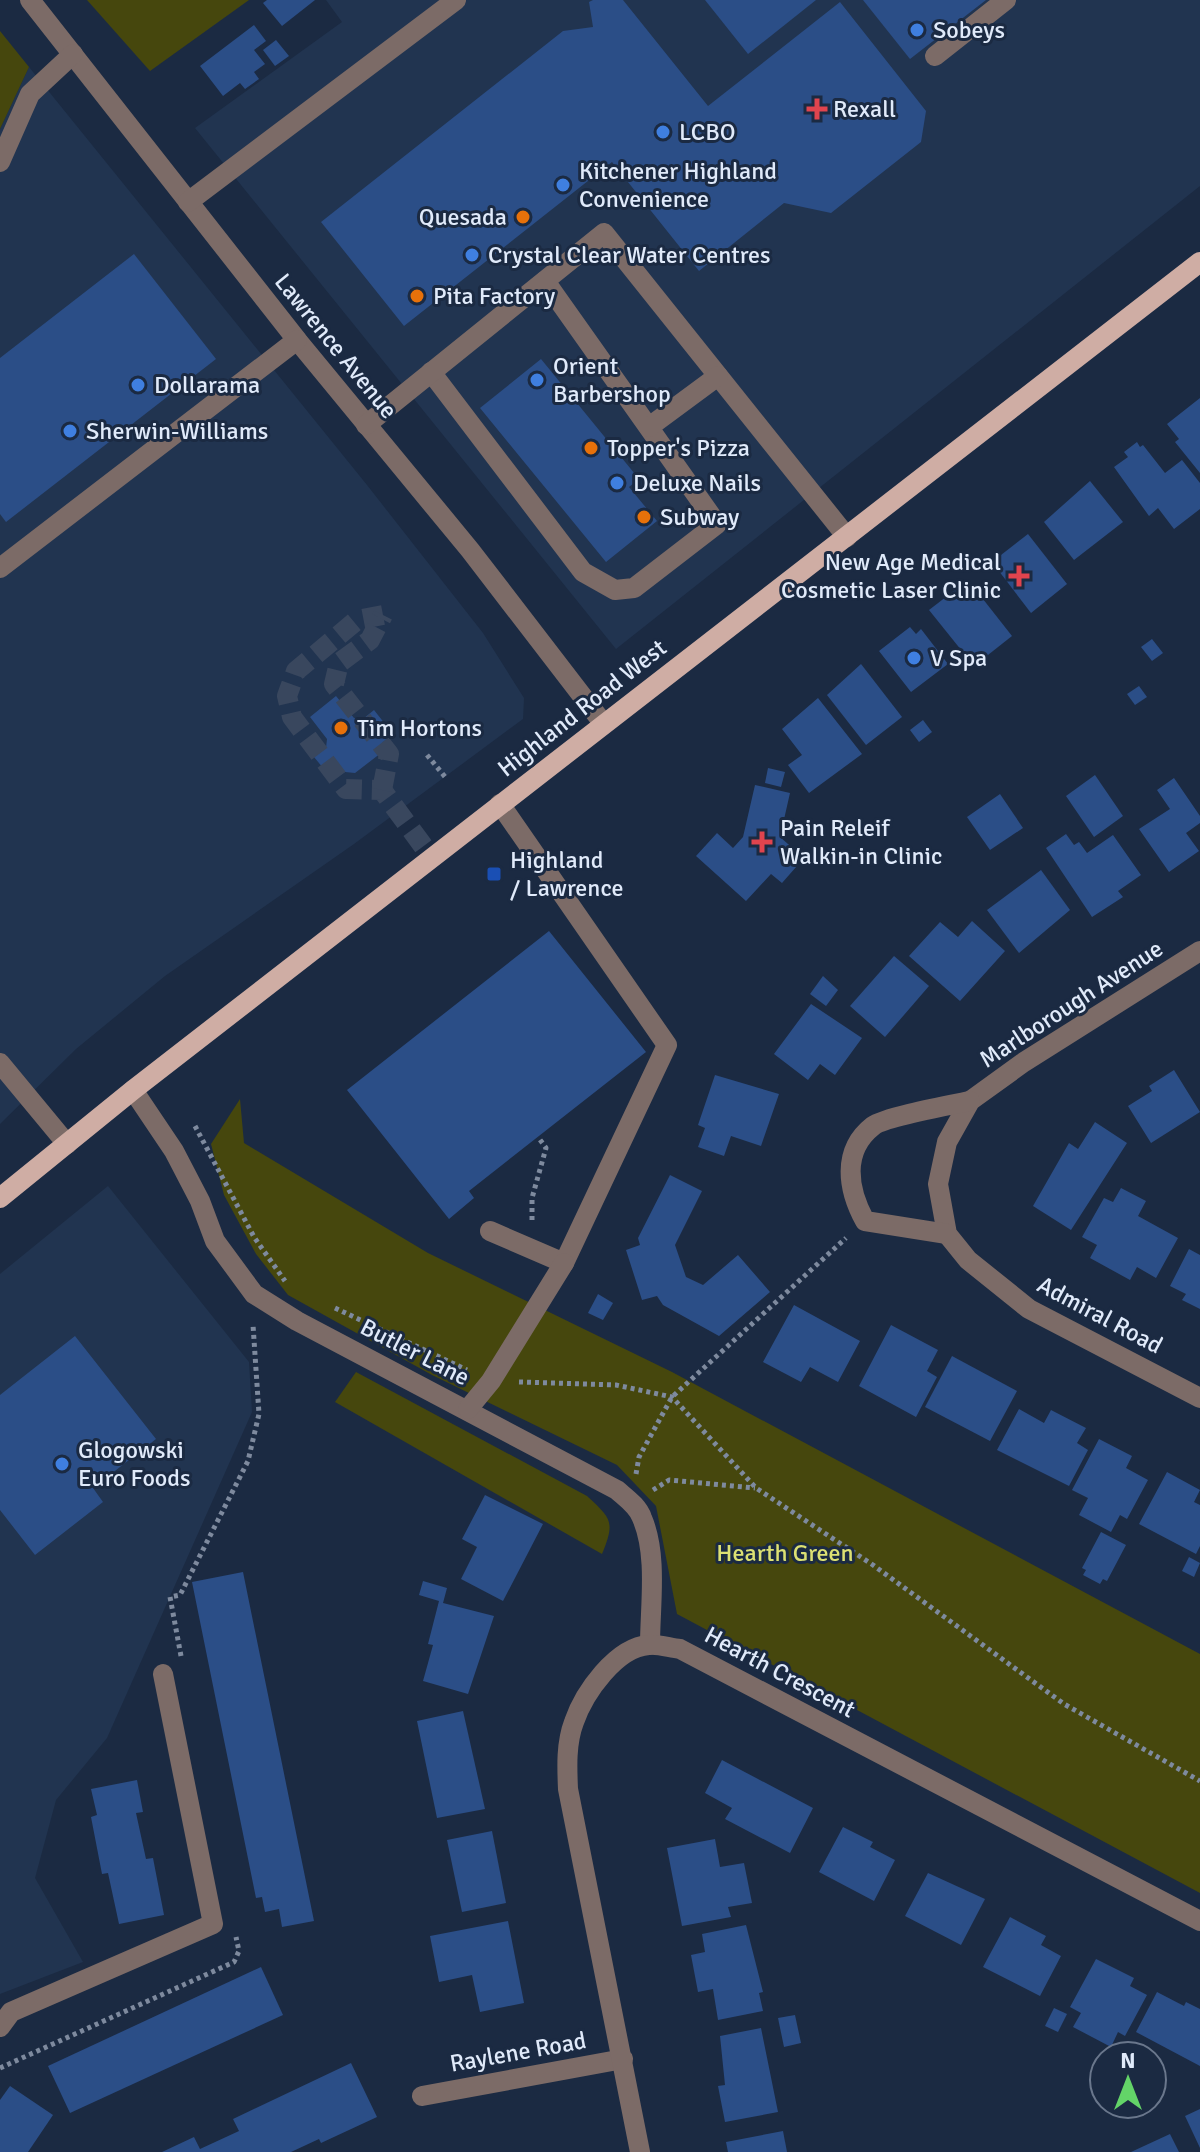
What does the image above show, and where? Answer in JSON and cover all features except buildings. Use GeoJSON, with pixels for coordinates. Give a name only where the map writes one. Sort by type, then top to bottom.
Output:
{"type":"FeatureCollection","features":[{"type":"Feature","properties":{"kind":"main road","name":"Highland Road West"},"geometry":{"type":"LineString","coordinates":[[0,1198],[133,1090],[603,723],[1200,262]]}},
{"type":"Feature","properties":{"kind":"street","name":"Lawrence Avenue"},"geometry":{"type":"LineString","coordinates":[[30,0],[297,340],[470,550],[603,723]]}},
{"type":"Feature","properties":{"kind":"street"},"geometry":{"type":"LineString","coordinates":[[188,202],[456,0]]}},
{"type":"Feature","properties":{"kind":"street"},"geometry":{"type":"LineString","coordinates":[[935,56],[1006,0]]}},
{"type":"Feature","properties":{"kind":"street"},"geometry":{"type":"LineString","coordinates":[[0,162],[30,94],[73,54]]}},
{"type":"Feature","properties":{"kind":"street"},"geometry":{"type":"LineString","coordinates":[[366,425],[604,233],[847,537]]}},
{"type":"Feature","properties":{"kind":"street"},"geometry":{"type":"LineString","coordinates":[[431,372],[583,572],[615,590],[634,588],[717,524],[545,281]]}},
{"type":"Feature","properties":{"kind":"street"},"geometry":{"type":"LineString","coordinates":[[0,568],[297,340]]}},
{"type":"Feature","properties":{"kind":"street"},"geometry":{"type":"LineString","coordinates":[[649,427],[718,376]]}},
{"type":"Feature","properties":{"kind":"street"},"geometry":{"type":"LineString","coordinates":[[468,1409],[491,1381],[564,1263],[667,1045],[500,804]]}},
{"type":"Feature","properties":{"kind":"street","name":"Marlborough Avenue"},"geometry":{"type":"LineString","coordinates":[[865,1221],[851,1196],[850,1155],[874,1125],[970,1101],[1024,1062],[1200,951]]}},
{"type":"Feature","properties":{"kind":"street"},"geometry":{"type":"LineString","coordinates":[[3,1071],[67,1144]]}},
{"type":"Feature","properties":{"kind":"street","name":"Butler Lane"},"geometry":{"type":"LineString","coordinates":[[133,1090],[174,1151],[200,1201],[215,1241],[254,1294],[297,1321],[617,1490],[632,1503]]}},
{"type":"Feature","properties":{"kind":"street","name":"Marlborough Avenue"},"geometry":{"type":"LineString","coordinates":[[947,1234],[938,1184],[947,1142],[970,1101]]}},
{"type":"Feature","properties":{"kind":"street"},"geometry":{"type":"LineString","coordinates":[[865,1221],[947,1234]]}},
{"type":"Feature","properties":{"kind":"street"},"geometry":{"type":"LineString","coordinates":[[490,1231],[564,1263]]}},
{"type":"Feature","properties":{"kind":"street","name":"Admiral Road"},"geometry":{"type":"LineString","coordinates":[[947,1234],[968,1260],[1029,1309],[1200,1398]]}},
{"type":"Feature","properties":{"kind":"street"},"geometry":{"type":"LineString","coordinates":[[632,1503],[642,1516],[649,1542],[650,1645],[632,1649],[589,1694],[574,1721],[567,1759],[568,1789],[640,2152]]}},
{"type":"Feature","properties":{"kind":"street","name":"Hearth Crescent"},"geometry":{"type":"LineString","coordinates":[[650,1645],[680,1649],[1200,1921]]}},
{"type":"Feature","properties":{"kind":"street"},"geometry":{"type":"LineString","coordinates":[[0,2027],[11,2012],[213,1924],[163,1674]]}},
{"type":"Feature","properties":{"kind":"street","name":"Raylene Road"},"geometry":{"type":"LineString","coordinates":[[422,2096],[623,2059]]}},
{"type":"Feature","properties":{"kind":"path"},"geometry":{"type":"LineString","coordinates":[[427,755],[446,778]]}},
{"type":"Feature","properties":{"kind":"path"},"geometry":{"type":"LineString","coordinates":[[195,1126],[254,1237],[288,1285]]}},
{"type":"Feature","properties":{"kind":"path"},"geometry":{"type":"LineString","coordinates":[[531,1249],[532,1198],[546,1148],[538,1137]]}},
{"type":"Feature","properties":{"kind":"path"},"geometry":{"type":"LineString","coordinates":[[632,1503],[639,1457],[672,1397],[865,1221]]}},
{"type":"Feature","properties":{"kind":"path"},"geometry":{"type":"LineString","coordinates":[[182,1659],[170,1597],[180,1595],[248,1461],[259,1414],[253,1339],[254,1294]]}},
{"type":"Feature","properties":{"kind":"path"},"geometry":{"type":"LineString","coordinates":[[329,1305],[491,1381],[616,1385],[672,1397],[756,1488],[873,1565],[1064,1704],[1200,1781]]}},
{"type":"Feature","properties":{"kind":"path"},"geometry":{"type":"LineString","coordinates":[[632,1503],[669,1480],[756,1488]]}},
{"type":"Feature","properties":{"kind":"path"},"geometry":{"type":"LineString","coordinates":[[0,2068],[234,1962],[239,1951],[236,1936]]}},
{"type":"Feature","properties":{"kind":"shaded area"},"geometry":{"type":"Polygon","coordinates":[[[326,0],[1200,0],[1200,186],[616,649],[195,128],[342,22],[326,0]]]}},
{"type":"Feature","properties":{"kind":"shaded area"},"geometry":{"type":"Polygon","coordinates":[[[29,67],[367,485],[483,633],[524,698],[523,719],[354,844],[165,976],[76,1049],[0,1124],[0,129],[29,67]]]}},
{"type":"Feature","properties":{"kind":"shaded area"},"geometry":{"type":"Polygon","coordinates":[[[108,1186],[249,1362],[252,1412],[107,1738],[56,1800],[35,1878],[83,1962],[0,1994],[0,1274],[108,1186]]]}},
{"type":"Feature","properties":{"kind":"green space"},"geometry":{"type":"Polygon","coordinates":[[[87,0],[249,0],[150,71],[87,0]]]}},
{"type":"Feature","properties":{"kind":"green space"},"geometry":{"type":"Polygon","coordinates":[[[0,31],[29,67],[0,129],[0,31]]]}},
{"type":"Feature","properties":{"kind":"green space","name":"Hearth Green"},"geometry":{"type":"Polygon","coordinates":[[[240,1099],[244,1143],[428,1253],[672,1372],[1200,1654],[1200,1893],[677,1614],[656,1506],[617,1465],[432,1375],[288,1295],[256,1254],[224,1195],[211,1144],[240,1099]]]}},
{"type":"Feature","properties":{"kind":"green space"},"geometry":{"type":"Polygon","coordinates":[[[356,1372],[587,1496],[602,1510],[609,1522],[609,1535],[602,1554],[335,1402],[356,1372]]]}},
{"type":"Feature","properties":{"kind":"tunnel"},"geometry":{"type":"LineString","coordinates":[[383,615],[357,620],[296,671],[287,696],[292,717],[346,789],[382,790],[432,858]]}},
{"type":"Feature","properties":{"kind":"tunnel"},"geometry":{"type":"LineString","coordinates":[[382,790],[389,754],[334,684],[339,663],[370,640],[383,615]]}},
{"type":"Feature","properties":{"kind":"place","name":"Sobeys"},"geometry":{"type":"Point","coordinates":[917,30]}},
{"type":"Feature","properties":{"kind":"place","name":"Rexall"},"geometry":{"type":"Point","coordinates":[817,109]}},
{"type":"Feature","properties":{"kind":"place","name":"LCBO"},"geometry":{"type":"Point","coordinates":[663,132]}},
{"type":"Feature","properties":{"kind":"place","name":"Kitchener Highland Convenience"},"geometry":{"type":"Point","coordinates":[563,185]}},
{"type":"Feature","properties":{"kind":"place","name":"Quesada"},"geometry":{"type":"Point","coordinates":[523,217]}},
{"type":"Feature","properties":{"kind":"place","name":"Crystal Clear Water Centres"},"geometry":{"type":"Point","coordinates":[472,255]}},
{"type":"Feature","properties":{"kind":"place","name":"Pita Factory"},"geometry":{"type":"Point","coordinates":[417,296]}},
{"type":"Feature","properties":{"kind":"place","name":"Orient Barbershop"},"geometry":{"type":"Point","coordinates":[537,380]}},
{"type":"Feature","properties":{"kind":"place","name":"Dollarama"},"geometry":{"type":"Point","coordinates":[138,385]}},
{"type":"Feature","properties":{"kind":"place","name":"Sherwin-Williams"},"geometry":{"type":"Point","coordinates":[70,431]}},
{"type":"Feature","properties":{"kind":"place","name":"Topper's Pizza"},"geometry":{"type":"Point","coordinates":[591,448]}},
{"type":"Feature","properties":{"kind":"place","name":"Deluxe Nails"},"geometry":{"type":"Point","coordinates":[617,483]}},
{"type":"Feature","properties":{"kind":"place","name":"Subway"},"geometry":{"type":"Point","coordinates":[644,517]}},
{"type":"Feature","properties":{"kind":"place","name":"New Age Medical Cosmetic Laser Clinic"},"geometry":{"type":"Point","coordinates":[1019,576]}},
{"type":"Feature","properties":{"kind":"place","name":"V Spa"},"geometry":{"type":"Point","coordinates":[914,658]}},
{"type":"Feature","properties":{"kind":"place","name":"Tim Hortons"},"geometry":{"type":"Point","coordinates":[341,728]}},
{"type":"Feature","properties":{"kind":"place","name":"Pain Releif Walkin-in Clinic"},"geometry":{"type":"Point","coordinates":[762,842]}},
{"type":"Feature","properties":{"kind":"place","name":"Highland / Lawrence"},"geometry":{"type":"Point","coordinates":[494,874]}},
{"type":"Feature","properties":{"kind":"place","name":"Glogowski Euro Foods"},"geometry":{"type":"Point","coordinates":[62,1464]}}]}
